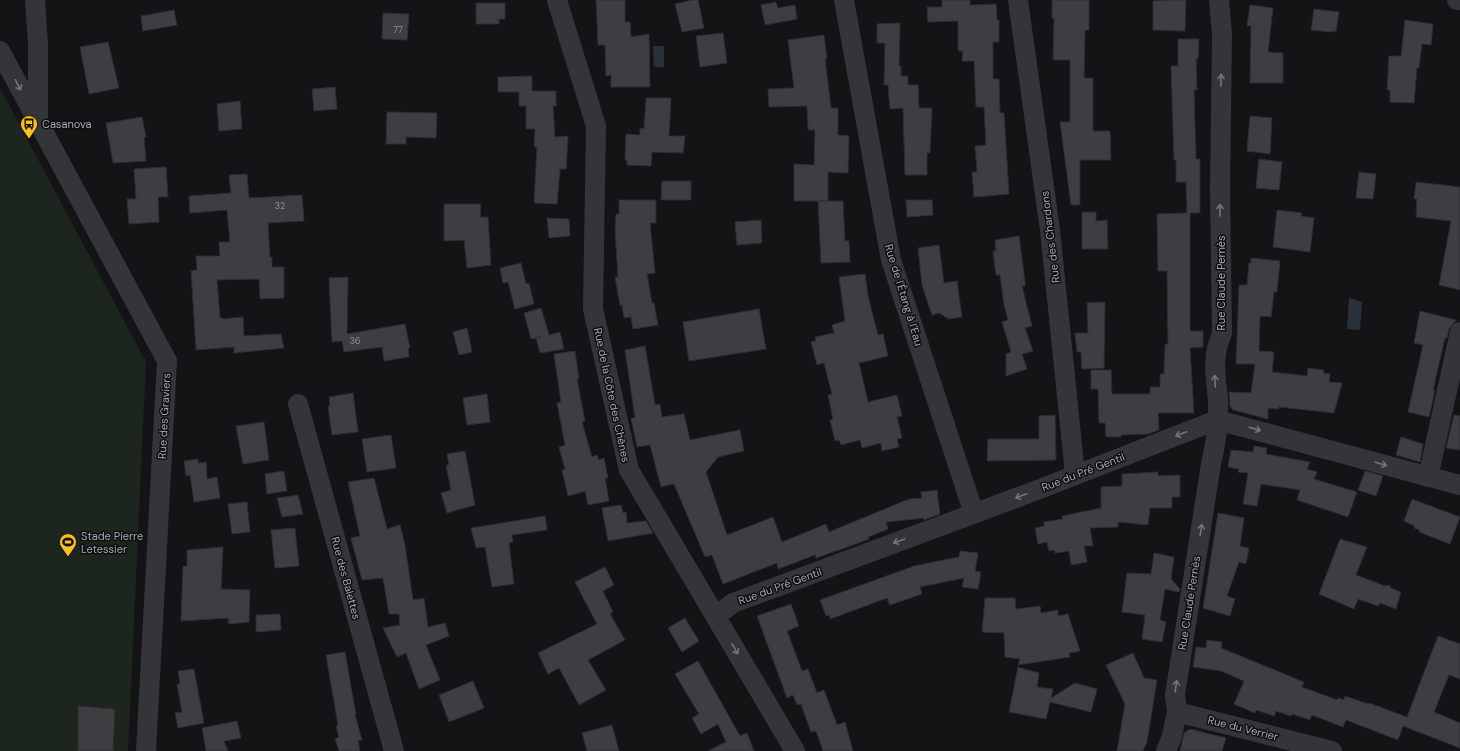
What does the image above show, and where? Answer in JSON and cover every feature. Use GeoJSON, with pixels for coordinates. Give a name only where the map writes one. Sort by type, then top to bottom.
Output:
{"type":"FeatureCollection","features":[{"type":"Feature","properties":{"kind":"street"},"geometry":{"type":"LineString","coordinates":[[35,0],[38,43],[38,122]]}},
{"type":"Feature","properties":{"kind":"street","name":"Rue de la Côte des Chênes"},"geometry":{"type":"LineString","coordinates":[[556,0],[596,126],[593,309],[629,470],[698,590],[716,616],[795,751]]}},
{"type":"Feature","properties":{"kind":"street","name":"Rue de l'Étang à l'Eau"},"geometry":{"type":"LineString","coordinates":[[844,0],[891,260],[974,514]]}},
{"type":"Feature","properties":{"kind":"street","name":"Rue des Chardons"},"geometry":{"type":"LineString","coordinates":[[1018,0],[1050,230],[1075,474]]}},
{"type":"Feature","properties":{"kind":"street","name":"Rue Claude Pernès"},"geometry":{"type":"LineString","coordinates":[[1166,751],[1172,736],[1177,712],[1175,695],[1211,464],[1216,442],[1218,400],[1215,382],[1216,346],[1222,334],[1220,190],[1222,33],[1219,0]]}},
{"type":"Feature","properties":{"kind":"street","name":"Rue des Graviers"},"geometry":{"type":"LineString","coordinates":[[0,51],[167,361],[146,751]]}},
{"type":"Feature","properties":{"kind":"street"},"geometry":{"type":"LineString","coordinates":[[1428,477],[1460,332]]}},
{"type":"Feature","properties":{"kind":"street","name":"Rue des Balettes"},"geometry":{"type":"LineString","coordinates":[[298,404],[394,751]]}},
{"type":"Feature","properties":{"kind":"street"},"geometry":{"type":"LineString","coordinates":[[1217,420],[1460,485]]}},
{"type":"Feature","properties":{"kind":"street","name":"Rue du Pré Gentil"},"geometry":{"type":"LineString","coordinates":[[716,616],[733,603],[974,514],[1217,420]]}},
{"type":"Feature","properties":{"kind":"street","name":"Rue du Verrier"},"geometry":{"type":"LineString","coordinates":[[1177,712],[1332,751]]}},
{"type":"Feature","properties":{"kind":"shaded area"},"geometry":{"type":"Polygon","coordinates":[[[653,46],[664,46],[664,67],[654,67],[653,46]]]}},
{"type":"Feature","properties":{"kind":"shaded area","name":"Stade Pierre Letessier"},"geometry":{"type":"Polygon","coordinates":[[[0,88],[146,362],[128,751],[0,751],[0,88]]]}},
{"type":"Feature","properties":{"kind":"shaded area"},"geometry":{"type":"Polygon","coordinates":[[[1349,298],[1362,302],[1360,330],[1347,329],[1349,298]]]}},
{"type":"Feature","properties":{"kind":"building"},"geometry":{"type":"Polygon","coordinates":[[[596,0],[625,0],[625,22],[630,22],[631,37],[649,34],[650,87],[611,87],[611,75],[606,76],[605,45],[598,45],[596,0]]]}},
{"type":"Feature","properties":{"kind":"building"},"geometry":{"type":"Polygon","coordinates":[[[698,0],[704,28],[682,32],[675,4],[698,0]]]}},
{"type":"Feature","properties":{"kind":"building"},"geometry":{"type":"Polygon","coordinates":[[[942,0],[970,0],[970,5],[996,4],[997,20],[999,20],[999,42],[993,42],[993,79],[999,79],[1000,113],[1004,113],[1009,194],[974,197],[972,172],[977,172],[975,146],[986,145],[984,107],[976,107],[974,61],[962,61],[963,51],[958,51],[958,21],[928,22],[927,7],[942,7],[942,0]]]}},
{"type":"Feature","properties":{"kind":"building"},"geometry":{"type":"Polygon","coordinates":[[[1052,0],[1089,0],[1089,30],[1085,30],[1084,78],[1093,78],[1093,131],[1110,131],[1111,160],[1080,160],[1080,205],[1071,205],[1060,122],[1070,122],[1070,60],[1053,60],[1054,18],[1052,18],[1052,0]]]}},
{"type":"Feature","properties":{"kind":"building"},"geometry":{"type":"Polygon","coordinates":[[[1186,0],[1185,31],[1153,30],[1153,1],[1186,0]]]}},
{"type":"Feature","properties":{"kind":"building"},"geometry":{"type":"Polygon","coordinates":[[[776,2],[778,8],[795,5],[797,19],[765,25],[761,5],[776,2]]]}},
{"type":"Feature","properties":{"kind":"building"},"geometry":{"type":"Polygon","coordinates":[[[476,3],[505,3],[505,19],[499,19],[499,24],[476,24],[476,3]]]}},
{"type":"Feature","properties":{"kind":"building"},"geometry":{"type":"Polygon","coordinates":[[[1250,5],[1273,8],[1268,52],[1283,53],[1283,83],[1250,83],[1251,26],[1247,26],[1250,5]]]}},
{"type":"Feature","properties":{"kind":"building"},"geometry":{"type":"Polygon","coordinates":[[[1314,9],[1339,12],[1336,31],[1311,30],[1314,9]]]}},
{"type":"Feature","properties":{"kind":"building"},"geometry":{"type":"Polygon","coordinates":[[[174,10],[177,25],[143,31],[141,16],[174,10]]]}},
{"type":"Feature","properties":{"kind":"building"},"geometry":{"type":"Polygon","coordinates":[[[383,13],[409,14],[407,40],[382,39],[383,13]]]}},
{"type":"Feature","properties":{"kind":"building"},"geometry":{"type":"Polygon","coordinates":[[[1405,20],[1433,24],[1431,45],[1422,44],[1419,68],[1417,68],[1414,103],[1390,102],[1390,90],[1387,90],[1389,56],[1401,56],[1405,20]]]}},
{"type":"Feature","properties":{"kind":"building"},"geometry":{"type":"Polygon","coordinates":[[[900,23],[899,66],[901,66],[901,76],[908,76],[908,85],[918,85],[919,108],[932,108],[930,153],[927,153],[927,175],[905,175],[903,108],[890,109],[888,85],[884,85],[885,43],[877,43],[877,24],[900,23]]]}},
{"type":"Feature","properties":{"kind":"building"},"geometry":{"type":"Polygon","coordinates":[[[723,33],[727,63],[700,67],[696,36],[723,33]]]}},
{"type":"Feature","properties":{"kind":"building"},"geometry":{"type":"Polygon","coordinates":[[[824,35],[827,59],[825,59],[831,108],[838,108],[838,135],[849,136],[848,173],[828,172],[828,201],[794,201],[794,164],[814,165],[815,130],[808,130],[807,106],[769,107],[768,89],[794,88],[788,40],[824,35]]]}},
{"type":"Feature","properties":{"kind":"building"},"geometry":{"type":"Polygon","coordinates":[[[1178,39],[1199,39],[1198,59],[1196,59],[1197,90],[1194,90],[1196,159],[1200,159],[1200,213],[1190,213],[1190,331],[1203,331],[1203,347],[1190,348],[1194,413],[1158,413],[1159,430],[1148,434],[1106,437],[1105,423],[1099,423],[1098,389],[1091,389],[1091,370],[1111,370],[1112,394],[1150,394],[1150,387],[1160,387],[1160,374],[1164,374],[1165,344],[1168,344],[1167,271],[1158,271],[1157,214],[1187,213],[1186,182],[1176,182],[1176,160],[1174,160],[1171,66],[1178,66],[1178,39]]]}},
{"type":"Feature","properties":{"kind":"building"},"geometry":{"type":"Polygon","coordinates":[[[108,42],[119,88],[89,94],[80,47],[108,42]]]}},
{"type":"Feature","properties":{"kind":"building"},"geometry":{"type":"Polygon","coordinates":[[[532,76],[532,91],[556,91],[556,106],[553,106],[555,137],[568,136],[566,169],[560,169],[557,204],[534,203],[537,147],[534,147],[535,129],[526,129],[526,106],[519,106],[519,92],[498,92],[498,77],[532,76]]]}},
{"type":"Feature","properties":{"kind":"building"},"geometry":{"type":"Polygon","coordinates":[[[335,87],[337,109],[314,111],[312,89],[335,87]]]}},
{"type":"Feature","properties":{"kind":"building"},"geometry":{"type":"Polygon","coordinates":[[[646,98],[671,98],[669,136],[685,136],[683,153],[652,152],[651,166],[627,165],[627,160],[625,160],[626,134],[640,135],[640,128],[644,129],[646,98]]]}},
{"type":"Feature","properties":{"kind":"building"},"geometry":{"type":"Polygon","coordinates":[[[240,101],[242,129],[219,131],[217,104],[240,101]]]}},
{"type":"Feature","properties":{"kind":"building"},"geometry":{"type":"Polygon","coordinates":[[[387,112],[437,113],[436,138],[406,137],[406,144],[386,144],[387,112]]]}},
{"type":"Feature","properties":{"kind":"building"},"geometry":{"type":"Polygon","coordinates":[[[1250,116],[1272,118],[1270,154],[1247,151],[1250,116]]]}},
{"type":"Feature","properties":{"kind":"building"},"geometry":{"type":"Polygon","coordinates":[[[142,117],[146,137],[144,137],[146,161],[113,163],[106,123],[142,117]]]}},
{"type":"Feature","properties":{"kind":"building"},"geometry":{"type":"Polygon","coordinates":[[[1259,159],[1282,162],[1279,190],[1256,188],[1259,159]]]}},
{"type":"Feature","properties":{"kind":"building"},"geometry":{"type":"Polygon","coordinates":[[[166,167],[168,197],[158,197],[159,222],[129,224],[127,199],[136,199],[134,169],[166,167]]]}},
{"type":"Feature","properties":{"kind":"building"},"geometry":{"type":"Polygon","coordinates":[[[1359,172],[1376,174],[1373,199],[1356,198],[1359,172]]]}},
{"type":"Feature","properties":{"kind":"building"},"geometry":{"type":"Polygon","coordinates":[[[247,174],[249,198],[302,195],[304,221],[268,223],[272,267],[284,267],[284,298],[260,299],[259,279],[217,280],[220,317],[222,319],[243,317],[244,336],[281,334],[284,348],[234,353],[234,347],[196,350],[191,271],[197,270],[196,256],[220,256],[219,242],[230,242],[227,210],[190,213],[189,196],[231,193],[229,175],[247,174]]]}},
{"type":"Feature","properties":{"kind":"building"},"geometry":{"type":"Polygon","coordinates":[[[662,181],[691,181],[691,200],[661,200],[662,181]]]}},
{"type":"Feature","properties":{"kind":"building"},"geometry":{"type":"Polygon","coordinates":[[[1416,182],[1460,187],[1460,290],[1439,285],[1451,221],[1416,217],[1417,199],[1414,199],[1416,182]]]}},
{"type":"Feature","properties":{"kind":"building"},"geometry":{"type":"Polygon","coordinates":[[[619,200],[656,200],[656,223],[650,223],[655,273],[647,274],[652,303],[654,303],[658,325],[633,329],[631,317],[624,318],[615,277],[618,277],[615,231],[616,214],[619,214],[619,200]]]}},
{"type":"Feature","properties":{"kind":"building"},"geometry":{"type":"Polygon","coordinates":[[[906,200],[932,200],[933,215],[907,217],[906,200]]]}},
{"type":"Feature","properties":{"kind":"building"},"geometry":{"type":"Polygon","coordinates":[[[818,201],[843,201],[845,241],[849,241],[850,262],[821,263],[818,201]]]}},
{"type":"Feature","properties":{"kind":"building"},"geometry":{"type":"Polygon","coordinates":[[[444,204],[481,204],[480,217],[488,217],[491,265],[467,268],[464,240],[444,241],[444,204]]]}},
{"type":"Feature","properties":{"kind":"building"},"geometry":{"type":"Polygon","coordinates":[[[1277,210],[1302,213],[1301,216],[1314,218],[1310,252],[1273,247],[1277,210]]]}},
{"type":"Feature","properties":{"kind":"building"},"geometry":{"type":"Polygon","coordinates":[[[1082,212],[1096,212],[1096,221],[1107,220],[1108,249],[1082,249],[1082,212]]]}},
{"type":"Feature","properties":{"kind":"building"},"geometry":{"type":"Polygon","coordinates":[[[547,218],[569,219],[570,236],[549,238],[547,218]]]}},
{"type":"Feature","properties":{"kind":"building"},"geometry":{"type":"Polygon","coordinates":[[[761,220],[762,243],[737,245],[735,222],[761,220]]]}},
{"type":"Feature","properties":{"kind":"building"},"geometry":{"type":"Polygon","coordinates":[[[1019,236],[1025,281],[1025,286],[1022,286],[1032,326],[1025,328],[1033,351],[1022,354],[1027,369],[1006,376],[1006,354],[1011,352],[1002,322],[1008,320],[1004,305],[1000,275],[996,275],[993,251],[996,251],[995,240],[1019,236]]]}},
{"type":"Feature","properties":{"kind":"building"},"geometry":{"type":"Polygon","coordinates":[[[939,245],[944,283],[957,281],[962,317],[949,319],[939,313],[932,315],[922,285],[918,248],[939,245]]]}},
{"type":"Feature","properties":{"kind":"building"},"geometry":{"type":"Polygon","coordinates":[[[1251,258],[1280,261],[1277,292],[1274,292],[1271,317],[1260,316],[1259,351],[1274,352],[1272,372],[1307,376],[1308,368],[1324,370],[1323,373],[1330,374],[1329,382],[1342,383],[1334,413],[1279,407],[1278,409],[1268,408],[1268,419],[1233,410],[1230,406],[1229,392],[1251,393],[1255,364],[1236,364],[1239,285],[1247,285],[1249,263],[1251,263],[1251,258]]]}},
{"type":"Feature","properties":{"kind":"building"},"geometry":{"type":"Polygon","coordinates":[[[521,263],[526,284],[529,283],[534,304],[515,309],[508,282],[503,283],[500,268],[521,263]]]}},
{"type":"Feature","properties":{"kind":"building"},"geometry":{"type":"Polygon","coordinates":[[[865,274],[868,296],[878,335],[883,334],[888,356],[859,363],[868,402],[897,395],[902,416],[897,417],[902,438],[897,439],[899,447],[882,451],[881,443],[862,448],[860,440],[841,445],[839,440],[835,441],[830,420],[833,419],[828,395],[832,394],[824,363],[817,365],[811,342],[816,341],[815,337],[834,333],[832,325],[845,321],[839,277],[865,274]]]}},
{"type":"Feature","properties":{"kind":"building"},"geometry":{"type":"Polygon","coordinates":[[[348,277],[347,334],[405,324],[410,348],[408,348],[409,357],[384,361],[382,347],[344,352],[342,341],[332,342],[329,278],[348,277]]]}},
{"type":"Feature","properties":{"kind":"building"},"geometry":{"type":"Polygon","coordinates":[[[1105,302],[1104,368],[1082,369],[1081,352],[1077,352],[1075,333],[1088,333],[1087,303],[1105,302]]]}},
{"type":"Feature","properties":{"kind":"building"},"geometry":{"type":"Polygon","coordinates":[[[541,308],[549,335],[560,332],[564,349],[540,353],[536,338],[531,339],[524,313],[541,308]]]}},
{"type":"Feature","properties":{"kind":"building"},"geometry":{"type":"Polygon","coordinates":[[[759,309],[766,349],[689,361],[683,322],[759,309]]]}},
{"type":"Feature","properties":{"kind":"building"},"geometry":{"type":"Polygon","coordinates":[[[1420,311],[1456,320],[1449,329],[1447,338],[1445,338],[1433,390],[1435,390],[1429,417],[1408,412],[1423,345],[1414,343],[1420,311]]]}},
{"type":"Feature","properties":{"kind":"building"},"geometry":{"type":"Polygon","coordinates":[[[467,328],[472,352],[459,355],[453,332],[467,328]]]}},
{"type":"Feature","properties":{"kind":"building"},"geometry":{"type":"Polygon","coordinates":[[[645,346],[655,405],[660,404],[662,417],[684,414],[690,440],[740,430],[744,451],[718,457],[706,472],[727,535],[773,517],[782,542],[826,524],[829,532],[909,499],[922,498],[921,492],[937,490],[940,514],[924,520],[924,518],[886,522],[888,529],[868,537],[869,539],[816,558],[815,555],[778,569],[777,563],[723,584],[712,555],[705,557],[674,484],[661,487],[650,445],[637,447],[631,418],[635,418],[625,350],[645,346]]]}},
{"type":"Feature","properties":{"kind":"building"},"geometry":{"type":"Polygon","coordinates":[[[575,351],[579,379],[577,379],[585,421],[582,422],[592,457],[597,455],[599,460],[604,458],[608,478],[605,478],[609,501],[588,505],[585,491],[568,496],[562,470],[565,469],[559,447],[565,445],[557,403],[561,402],[554,354],[575,351]]]}},
{"type":"Feature","properties":{"kind":"building"},"geometry":{"type":"Polygon","coordinates":[[[353,393],[358,432],[332,435],[328,406],[330,406],[329,397],[353,393]]]}},
{"type":"Feature","properties":{"kind":"building"},"geometry":{"type":"Polygon","coordinates":[[[487,394],[490,422],[467,425],[463,398],[487,394]]]}},
{"type":"Feature","properties":{"kind":"building"},"geometry":{"type":"Polygon","coordinates":[[[1055,415],[1056,460],[987,461],[988,439],[1039,439],[1039,416],[1055,415]]]}},
{"type":"Feature","properties":{"kind":"building"},"geometry":{"type":"Polygon","coordinates":[[[1454,415],[1460,416],[1460,450],[1446,448],[1454,415]]]}},
{"type":"Feature","properties":{"kind":"building"},"geometry":{"type":"Polygon","coordinates":[[[264,422],[269,460],[243,464],[236,426],[264,422]]]}},
{"type":"Feature","properties":{"kind":"building"},"geometry":{"type":"Polygon","coordinates":[[[391,435],[396,468],[367,472],[362,439],[391,435]]]}},
{"type":"Feature","properties":{"kind":"building"},"geometry":{"type":"Polygon","coordinates":[[[1401,437],[1423,444],[1420,462],[1396,455],[1401,437]]]}},
{"type":"Feature","properties":{"kind":"building"},"geometry":{"type":"Polygon","coordinates":[[[1254,446],[1267,448],[1266,454],[1310,462],[1307,469],[1317,472],[1314,479],[1357,492],[1348,517],[1297,500],[1300,490],[1261,484],[1257,506],[1243,504],[1248,473],[1238,472],[1239,469],[1228,467],[1231,450],[1253,452],[1254,446]]]}},
{"type":"Feature","properties":{"kind":"building"},"geometry":{"type":"Polygon","coordinates":[[[465,451],[475,505],[447,513],[441,493],[451,490],[446,465],[449,465],[447,454],[465,451]]]}},
{"type":"Feature","properties":{"kind":"building"},"geometry":{"type":"Polygon","coordinates":[[[198,459],[198,463],[206,462],[207,479],[217,477],[220,498],[194,502],[190,475],[186,476],[184,461],[198,459]]]}},
{"type":"Feature","properties":{"kind":"building"},"geometry":{"type":"Polygon","coordinates":[[[284,471],[287,491],[267,494],[265,474],[284,471]]]}},
{"type":"Feature","properties":{"kind":"building"},"geometry":{"type":"Polygon","coordinates":[[[1365,471],[1383,476],[1376,496],[1358,490],[1365,471]]]}},
{"type":"Feature","properties":{"kind":"building"},"geometry":{"type":"Polygon","coordinates":[[[1158,472],[1158,476],[1180,475],[1180,497],[1172,497],[1172,508],[1150,508],[1148,525],[1118,522],[1118,527],[1090,528],[1093,546],[1084,546],[1087,562],[1071,565],[1069,551],[1055,553],[1054,550],[1049,551],[1047,542],[1038,544],[1035,528],[1044,526],[1044,522],[1063,519],[1062,516],[1101,508],[1101,487],[1122,486],[1122,474],[1158,472]]]}},
{"type":"Feature","properties":{"kind":"building"},"geometry":{"type":"Polygon","coordinates":[[[374,478],[387,529],[400,525],[405,545],[413,600],[424,598],[428,627],[445,623],[449,636],[426,645],[440,680],[419,689],[406,653],[397,657],[383,628],[400,625],[399,614],[389,614],[383,578],[362,580],[351,538],[360,536],[348,482],[374,478]]]}},
{"type":"Feature","properties":{"kind":"building"},"geometry":{"type":"Polygon","coordinates":[[[298,495],[303,514],[282,517],[277,498],[298,495]]]}},
{"type":"Feature","properties":{"kind":"building"},"geometry":{"type":"Polygon","coordinates":[[[1412,499],[1460,517],[1450,544],[1419,532],[1420,530],[1414,528],[1415,526],[1404,521],[1412,499]]]}},
{"type":"Feature","properties":{"kind":"building"},"geometry":{"type":"Polygon","coordinates":[[[247,502],[250,532],[232,534],[228,504],[247,502]]]}},
{"type":"Feature","properties":{"kind":"building"},"geometry":{"type":"Polygon","coordinates":[[[621,505],[623,513],[626,512],[627,523],[646,521],[653,533],[608,541],[602,508],[621,505]]]}},
{"type":"Feature","properties":{"kind":"building"},"geometry":{"type":"Polygon","coordinates":[[[1218,513],[1244,518],[1240,546],[1249,548],[1246,564],[1239,562],[1227,596],[1235,599],[1230,616],[1203,608],[1218,513]]]}},
{"type":"Feature","properties":{"kind":"building"},"geometry":{"type":"Polygon","coordinates":[[[545,516],[547,530],[512,535],[513,542],[509,543],[514,584],[492,587],[485,547],[476,548],[471,528],[545,516]]]}},
{"type":"Feature","properties":{"kind":"building"},"geometry":{"type":"Polygon","coordinates":[[[295,528],[299,566],[275,568],[271,530],[295,528]]]}},
{"type":"Feature","properties":{"kind":"building"},"geometry":{"type":"Polygon","coordinates":[[[1340,539],[1367,547],[1356,575],[1385,586],[1389,585],[1391,588],[1401,592],[1396,609],[1380,603],[1378,606],[1358,599],[1354,609],[1319,594],[1340,539]]]}},
{"type":"Feature","properties":{"kind":"building"},"geometry":{"type":"Polygon","coordinates":[[[223,547],[221,589],[250,590],[249,622],[229,624],[228,618],[181,621],[183,566],[187,566],[187,550],[223,547]]]}},
{"type":"Feature","properties":{"kind":"building"},"geometry":{"type":"Polygon","coordinates":[[[960,551],[978,553],[975,571],[981,572],[978,589],[962,587],[964,578],[920,587],[922,594],[890,605],[887,598],[830,619],[829,615],[826,616],[820,600],[914,566],[959,557],[960,551]]]}},
{"type":"Feature","properties":{"kind":"building"},"geometry":{"type":"Polygon","coordinates":[[[1154,553],[1174,557],[1171,579],[1180,589],[1179,592],[1165,589],[1160,620],[1166,622],[1162,642],[1142,639],[1145,615],[1122,612],[1127,573],[1151,574],[1154,553]]]}},
{"type":"Feature","properties":{"kind":"building"},"geometry":{"type":"Polygon","coordinates":[[[605,567],[614,585],[603,591],[613,612],[610,614],[625,640],[588,660],[606,690],[579,705],[559,668],[548,674],[538,653],[597,624],[575,582],[605,567]]]}},
{"type":"Feature","properties":{"kind":"building"},"geometry":{"type":"Polygon","coordinates":[[[985,598],[1015,598],[1016,609],[1040,606],[1041,613],[1058,610],[1058,616],[1068,614],[1080,651],[1069,653],[1070,657],[1018,665],[1020,659],[1005,657],[1004,633],[982,632],[985,598]]]}},
{"type":"Feature","properties":{"kind":"building"},"geometry":{"type":"Polygon","coordinates":[[[791,604],[799,626],[787,631],[802,671],[808,669],[817,693],[824,690],[837,725],[845,722],[853,751],[823,751],[816,731],[811,732],[801,704],[797,705],[793,695],[787,698],[757,616],[791,604]]]}},
{"type":"Feature","properties":{"kind":"building"},"geometry":{"type":"Polygon","coordinates":[[[280,614],[281,630],[256,632],[256,615],[280,614]]]}},
{"type":"Feature","properties":{"kind":"building"},"geometry":{"type":"Polygon","coordinates":[[[685,618],[699,641],[682,652],[668,628],[685,618]]]}},
{"type":"Feature","properties":{"kind":"building"},"geometry":{"type":"Polygon","coordinates":[[[1438,636],[1460,644],[1460,679],[1449,675],[1434,712],[1460,723],[1460,748],[1403,726],[1398,740],[1346,720],[1343,727],[1312,715],[1310,720],[1276,711],[1274,716],[1256,710],[1255,713],[1234,704],[1244,681],[1221,671],[1193,667],[1196,647],[1206,648],[1207,640],[1222,642],[1221,648],[1304,682],[1302,687],[1337,700],[1338,698],[1344,700],[1345,696],[1407,717],[1438,636]]]}},
{"type":"Feature","properties":{"kind":"building"},"geometry":{"type":"Polygon","coordinates":[[[345,652],[355,715],[362,740],[358,741],[360,751],[339,751],[335,739],[339,737],[336,726],[338,725],[326,655],[345,652]]]}},
{"type":"Feature","properties":{"kind":"building"},"geometry":{"type":"Polygon","coordinates":[[[1133,653],[1144,678],[1157,680],[1147,742],[1143,751],[1117,751],[1125,704],[1106,665],[1133,653]]]}},
{"type":"Feature","properties":{"kind":"building"},"geometry":{"type":"Polygon","coordinates":[[[698,661],[740,736],[747,733],[754,751],[708,751],[726,742],[718,724],[701,734],[692,718],[699,714],[675,674],[698,661]]]}},
{"type":"Feature","properties":{"kind":"building"},"geometry":{"type":"Polygon","coordinates":[[[1018,667],[1039,673],[1037,687],[1053,689],[1051,698],[1075,683],[1097,689],[1091,712],[1050,702],[1046,719],[1009,712],[1018,667]]]}},
{"type":"Feature","properties":{"kind":"building"},"geometry":{"type":"Polygon","coordinates":[[[194,669],[204,723],[178,728],[175,713],[182,712],[177,684],[180,684],[178,671],[194,669]]]}},
{"type":"Feature","properties":{"kind":"building"},"geometry":{"type":"Polygon","coordinates":[[[473,681],[484,708],[449,722],[439,695],[473,681]]]}},
{"type":"Feature","properties":{"kind":"building"},"geometry":{"type":"Polygon","coordinates":[[[78,706],[115,709],[113,751],[78,751],[78,706]]]}},
{"type":"Feature","properties":{"kind":"building"},"geometry":{"type":"Polygon","coordinates":[[[237,721],[241,738],[224,741],[228,751],[206,751],[202,728],[237,721]]]}},
{"type":"Feature","properties":{"kind":"building"},"geometry":{"type":"Polygon","coordinates":[[[612,725],[619,751],[587,751],[582,733],[612,725]]]}},
{"type":"Feature","properties":{"kind":"building"},"geometry":{"type":"Polygon","coordinates":[[[1190,729],[1226,738],[1222,751],[1180,751],[1184,733],[1190,729]]]}},
{"type":"Feature","properties":{"kind":"place","name":"Casanova"},"geometry":{"type":"Point","coordinates":[29,139]}},
{"type":"Feature","properties":{"kind":"place","name":"Stade Pierre Letessier"},"geometry":{"type":"Point","coordinates":[68,557]}}]}
